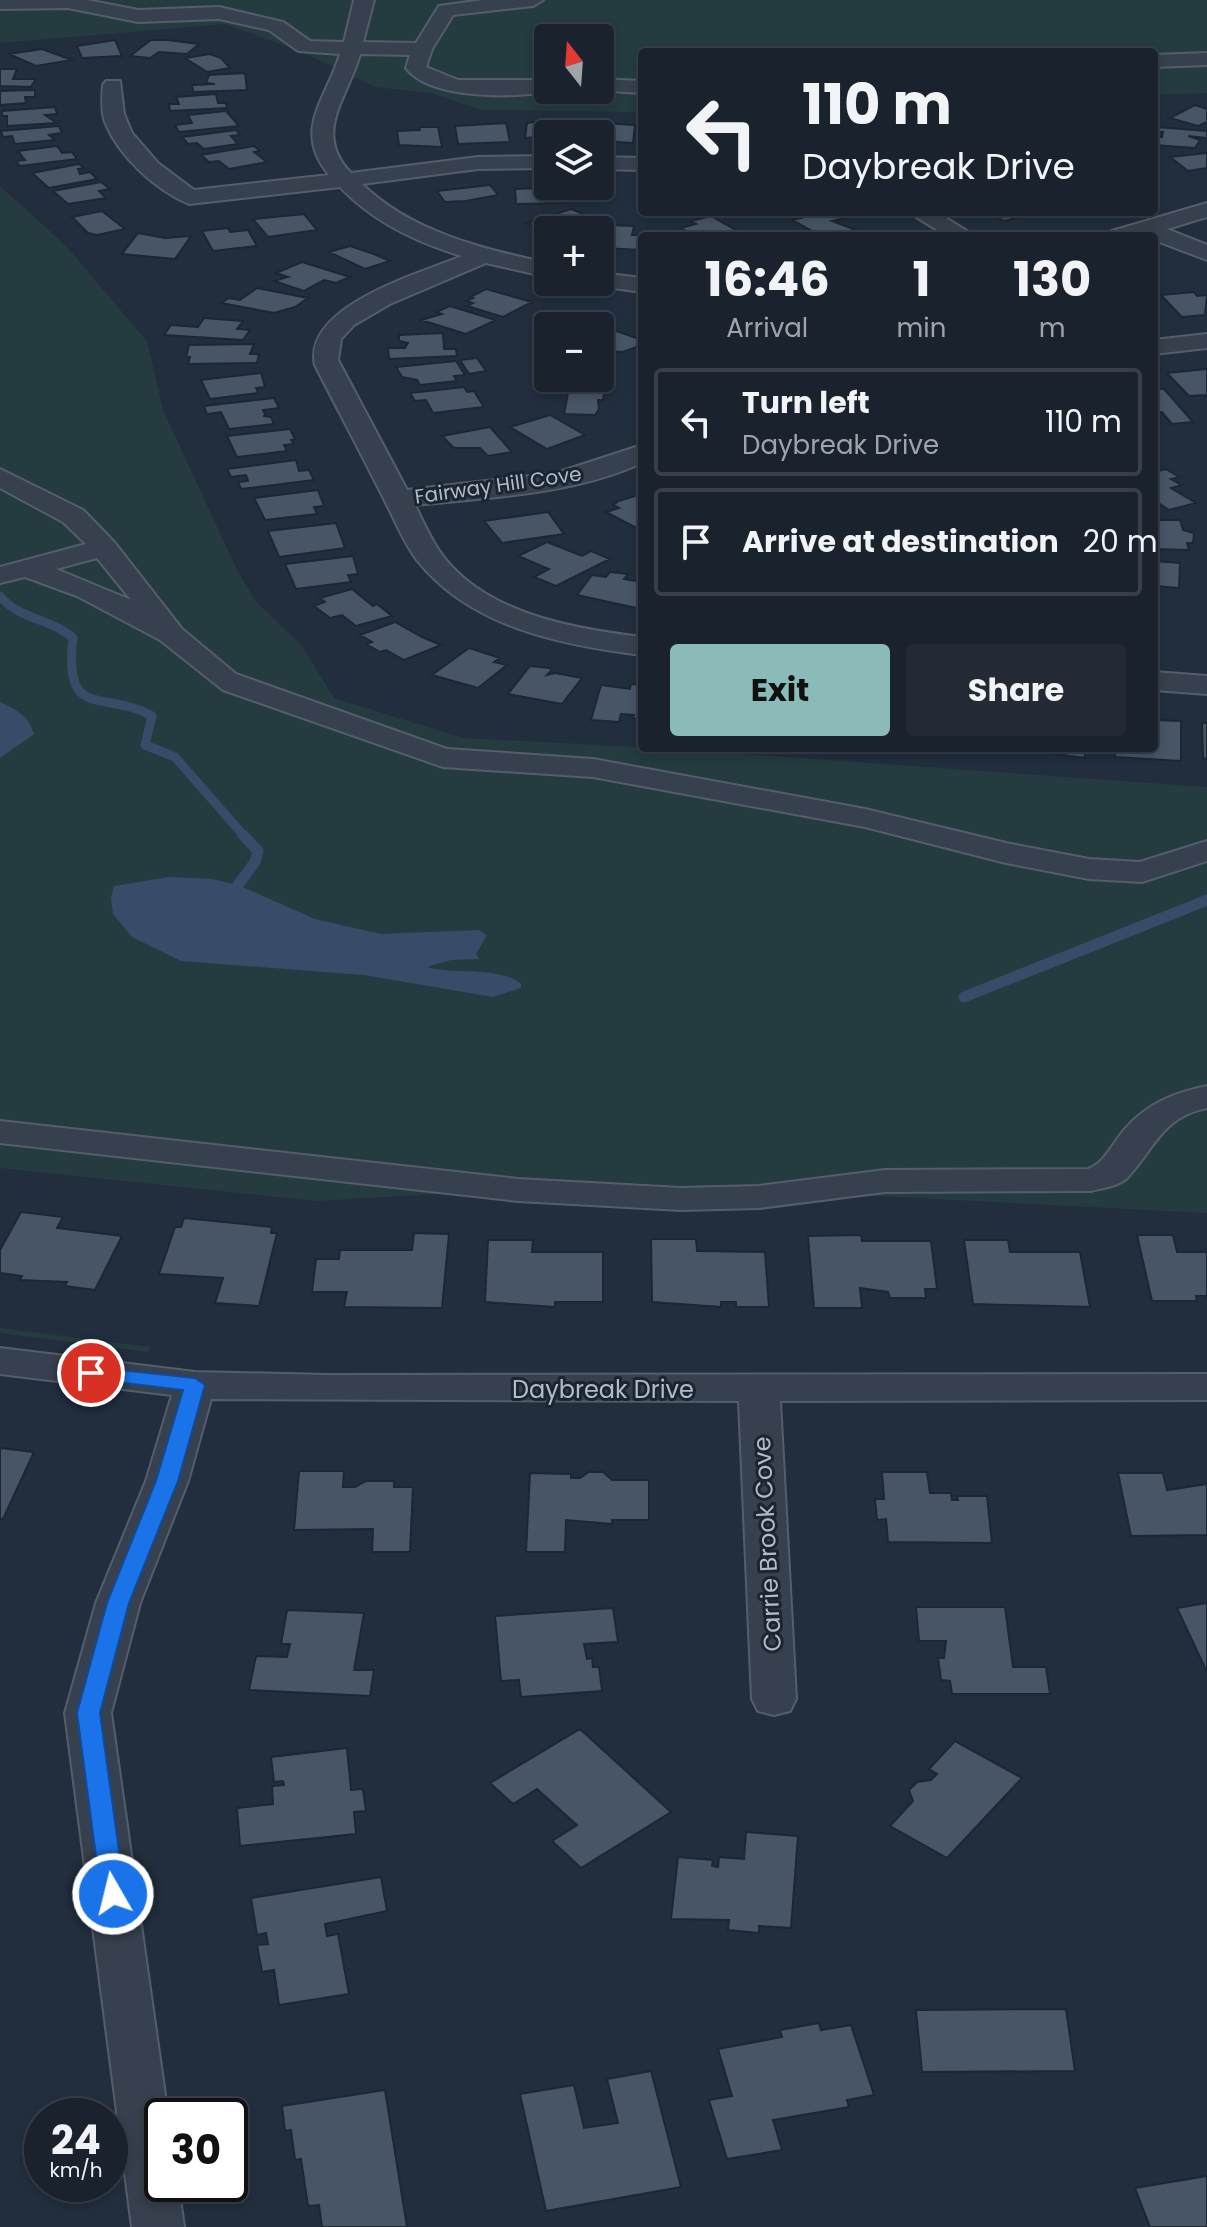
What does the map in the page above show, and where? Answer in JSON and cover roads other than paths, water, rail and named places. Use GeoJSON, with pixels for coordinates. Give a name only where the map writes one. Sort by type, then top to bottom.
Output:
{"type":"FeatureCollection","features":[{"type":"Feature","properties":{"kind":"street"},"geometry":{"type":"LineString","coordinates":[[229,0],[248,18]]}},
{"type":"Feature","properties":{"kind":"street"},"geometry":{"type":"LineString","coordinates":[[364,0],[342,79],[321,130],[321,145],[344,181],[392,218],[484,255],[534,267]]}},
{"type":"Feature","properties":{"kind":"street"},"geometry":{"type":"LineString","coordinates":[[533,0],[452,8],[441,15],[422,49],[416,68],[422,75],[437,82],[477,87],[534,86]]}},
{"type":"Feature","properties":{"kind":"street"},"geometry":{"type":"LineString","coordinates":[[0,3],[68,2],[138,16],[199,11],[248,18],[276,26],[305,47],[422,49]]}},
{"type":"Feature","properties":{"kind":"street"},"geometry":{"type":"LineString","coordinates":[[1158,61],[1207,59]]}},
{"type":"Feature","properties":{"kind":"street"},"geometry":{"type":"LineString","coordinates":[[113,85],[114,118],[128,143],[187,196],[221,198],[478,163],[534,162]]}},
{"type":"Feature","properties":{"kind":"street"},"geometry":{"type":"LineString","coordinates":[[614,86],[638,87]]}},
{"type":"Feature","properties":{"kind":"street"},"geometry":{"type":"LineString","coordinates":[[614,163],[638,164]]}},
{"type":"Feature","properties":{"kind":"street"},"geometry":{"type":"LineString","coordinates":[[1135,232],[1207,210]]}},
{"type":"Feature","properties":{"kind":"street"},"geometry":{"type":"LineString","coordinates":[[926,216],[956,232]]}},
{"type":"Feature","properties":{"kind":"street"},"geometry":{"type":"LineString","coordinates":[[1146,229],[1154,232]]}},
{"type":"Feature","properties":{"kind":"street"},"geometry":{"type":"LineString","coordinates":[[1158,234],[1207,253]]}},
{"type":"Feature","properties":{"kind":"street"},"geometry":{"type":"LineString","coordinates":[[484,255],[363,310],[338,326],[326,345],[324,356],[329,371],[436,565],[481,602],[557,631],[638,645]]}},
{"type":"Feature","properties":{"kind":"street"},"geometry":{"type":"LineString","coordinates":[[614,282],[638,285]]}},
{"type":"Feature","properties":{"kind":"street"},"geometry":{"type":"LineString","coordinates":[[1158,347],[1207,341]]}},
{"type":"Feature","properties":{"kind":"street","name":"Fairway Hill Cove"},"geometry":{"type":"LineString","coordinates":[[399,499],[559,479],[610,467],[638,455]]}},
{"type":"Feature","properties":{"kind":"street"},"geometry":{"type":"LineString","coordinates":[[0,477],[73,516],[162,617],[174,638]]}},
{"type":"Feature","properties":{"kind":"street"},"geometry":{"type":"LineString","coordinates":[[10,572],[104,548]]}},
{"type":"Feature","properties":{"kind":"street"},"geometry":{"type":"LineString","coordinates":[[10,572],[51,575],[125,610],[174,638],[208,669],[233,684],[443,758],[593,768],[865,818],[1006,853],[1107,872],[1153,870],[1207,851]]}},
{"type":"Feature","properties":{"kind":"street"},"geometry":{"type":"LineString","coordinates":[[1158,681],[1207,685]]}},
{"type":"Feature","properties":{"kind":"street"},"geometry":{"type":"LineString","coordinates":[[0,1132],[533,1191],[681,1199],[759,1197],[885,1181],[1091,1180],[1112,1173],[1126,1149],[1167,1108],[1207,1097]]}},
{"type":"Feature","properties":{"kind":"street","name":"Daybreak Drive"},"geometry":{"type":"LineString","coordinates":[[0,1361],[195,1385],[759,1390],[1207,1387]]}},
{"type":"Feature","properties":{"kind":"street"},"geometry":{"type":"LineString","coordinates":[[158,2227],[88,1713],[118,1603],[167,1481],[195,1385]]}},
{"type":"Feature","properties":{"kind":"street","name":"Carrie Brook Cove"},"geometry":{"type":"LineString","coordinates":[[759,1390],[774,1699]]}},
{"type":"Feature","properties":{"kind":"water"},"geometry":{"type":"Polygon","coordinates":[[[0,702],[22,714],[34,734],[0,758],[0,702]]]}},
{"type":"Feature","properties":{"kind":"water"},"geometry":{"type":"Polygon","coordinates":[[[169,877],[212,879],[238,885],[315,919],[381,934],[479,930],[487,935],[476,954],[479,959],[451,960],[427,967],[502,975],[521,984],[521,988],[493,997],[364,975],[181,961],[132,937],[113,914],[111,898],[114,886],[169,877]]]}},
{"type":"Feature","properties":{"kind":"waterway"},"geometry":{"type":"LineString","coordinates":[[0,596],[16,610],[55,626],[73,638],[74,682],[81,692],[91,698],[134,708],[152,716],[145,745],[175,757],[245,837]]}},
{"type":"Feature","properties":{"kind":"waterway"},"geometry":{"type":"LineString","coordinates":[[238,885],[255,862],[258,851],[243,835]]}},
{"type":"Feature","properties":{"kind":"waterway"},"geometry":{"type":"LineString","coordinates":[[964,997],[1207,900]]}}]}
